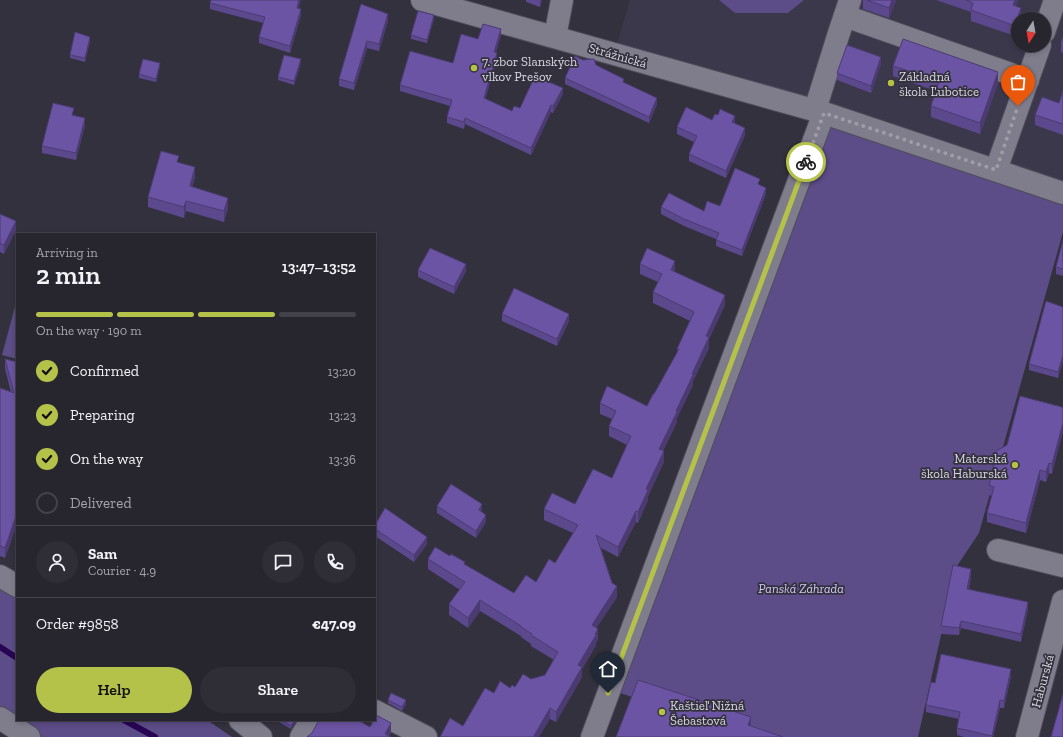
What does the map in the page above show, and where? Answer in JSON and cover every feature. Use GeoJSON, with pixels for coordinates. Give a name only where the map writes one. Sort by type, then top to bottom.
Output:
{"type":"FeatureCollection","features":[{"type":"Feature","properties":{"kind":"street","name":"Strážnická"},"geometry":{"type":"LineString","coordinates":[[422,0],[820,112],[1063,193]]}},
{"type":"Feature","properties":{"kind":"street"},"geometry":{"type":"LineString","coordinates":[[555,37],[562,0]]}},
{"type":"Feature","properties":{"kind":"street"},"geometry":{"type":"LineString","coordinates":[[1051,12],[1055,0]]}},
{"type":"Feature","properties":{"kind":"street"},"geometry":{"type":"LineString","coordinates":[[592,737],[820,112],[848,8],[1028,80]]}},
{"type":"Feature","properties":{"kind":"street"},"geometry":{"type":"LineString","coordinates":[[996,170],[1038,52]]}},
{"type":"Feature","properties":{"kind":"street"},"geometry":{"type":"LineString","coordinates":[[998,550],[1063,566]]}},
{"type":"Feature","properties":{"kind":"street"},"geometry":{"type":"LineString","coordinates":[[0,576],[16,585]]}},
{"type":"Feature","properties":{"kind":"street","name":"Haburská"},"geometry":{"type":"LineString","coordinates":[[1027,737],[1063,601]]}},
{"type":"Feature","properties":{"kind":"street"},"geometry":{"type":"LineString","coordinates":[[376,712],[426,737]]}},
{"type":"Feature","properties":{"kind":"street"},"geometry":{"type":"LineString","coordinates":[[0,718],[29,737]]}},
{"type":"Feature","properties":{"kind":"street"},"geometry":{"type":"LineString","coordinates":[[241,721],[261,737]]}},
{"type":"Feature","properties":{"kind":"street"},"geometry":{"type":"LineString","coordinates":[[301,737],[310,721]]}},
{"type":"Feature","properties":{"kind":"shaded area","name":"Základná škola Ľubotice"},"geometry":{"type":"Polygon","coordinates":[[[630,0],[1063,0],[1063,196],[614,54],[630,0]]]}},
{"type":"Feature","properties":{"kind":"green space"},"geometry":{"type":"Polygon","coordinates":[[[719,0],[804,0],[788,13],[735,13],[719,0]]]}},
{"type":"Feature","properties":{"kind":"green space","name":"Panská Záhrada"},"geometry":{"type":"Polygon","coordinates":[[[825,113],[1063,196],[1063,232],[979,533],[953,572],[941,635],[918,737],[759,737],[607,689],[825,113]]]}},
{"type":"Feature","properties":{"kind":"green space"},"geometry":{"type":"Polygon","coordinates":[[[16,303],[16,359],[2,355],[16,303]]]}},
{"type":"Feature","properties":{"kind":"green space"},"geometry":{"type":"Polygon","coordinates":[[[0,588],[16,596],[16,721],[208,721],[232,737],[23,737],[0,721],[0,588]]]}},
{"type":"Feature","properties":{"kind":"building"},"geometry":{"type":"Polygon","coordinates":[[[211,0],[299,0],[297,8],[301,9],[290,46],[259,37],[265,17],[210,3],[211,0]]]}},
{"type":"Feature","properties":{"kind":"building"},"geometry":{"type":"Polygon","coordinates":[[[867,0],[892,0],[889,8],[867,0]]]}},
{"type":"Feature","properties":{"kind":"building"},"geometry":{"type":"Polygon","coordinates":[[[966,0],[1015,0],[1013,5],[1021,8],[1020,12],[1011,12],[1011,25],[971,10],[973,3],[966,0]]]}},
{"type":"Feature","properties":{"kind":"building"},"geometry":{"type":"Polygon","coordinates":[[[361,4],[388,14],[379,44],[367,41],[354,83],[339,79],[361,4]]]}},
{"type":"Feature","properties":{"kind":"building"},"geometry":{"type":"Polygon","coordinates":[[[418,11],[434,15],[427,40],[411,35],[418,11]]]}},
{"type":"Feature","properties":{"kind":"building"},"geometry":{"type":"Polygon","coordinates":[[[483,24],[501,29],[494,52],[497,53],[484,98],[512,111],[514,106],[520,108],[535,76],[563,88],[553,106],[551,105],[531,148],[465,118],[464,122],[447,117],[452,100],[400,85],[410,51],[453,63],[461,34],[478,39],[483,24]]]}},
{"type":"Feature","properties":{"kind":"building"},"geometry":{"type":"Polygon","coordinates":[[[75,32],[90,37],[85,58],[70,55],[75,32]]]}},
{"type":"Feature","properties":{"kind":"building"},"geometry":{"type":"Polygon","coordinates":[[[903,39],[998,72],[980,123],[931,106],[939,81],[893,66],[903,39]]]}},
{"type":"Feature","properties":{"kind":"building"},"geometry":{"type":"Polygon","coordinates":[[[847,45],[881,57],[871,86],[837,73],[847,45]]]}},
{"type":"Feature","properties":{"kind":"building"},"geometry":{"type":"Polygon","coordinates":[[[284,55],[301,59],[294,81],[278,77],[284,55]]]}},
{"type":"Feature","properties":{"kind":"building"},"geometry":{"type":"Polygon","coordinates":[[[575,56],[583,60],[594,59],[596,65],[624,79],[623,82],[657,98],[649,117],[565,78],[575,56]]]}},
{"type":"Feature","properties":{"kind":"building"},"geometry":{"type":"Polygon","coordinates":[[[143,59],[160,63],[156,79],[139,74],[143,59]]]}},
{"type":"Feature","properties":{"kind":"building"},"geometry":{"type":"Polygon","coordinates":[[[1063,91],[1063,124],[1035,115],[1042,97],[1059,103],[1063,91]]]}},
{"type":"Feature","properties":{"kind":"building"},"geometry":{"type":"Polygon","coordinates":[[[53,103],[74,108],[72,115],[85,118],[76,153],[42,146],[53,103]]]}},
{"type":"Feature","properties":{"kind":"building"},"geometry":{"type":"Polygon","coordinates":[[[686,107],[712,120],[715,114],[718,115],[720,109],[735,116],[732,122],[745,128],[726,171],[689,154],[697,136],[677,127],[686,107]]]}},
{"type":"Feature","properties":{"kind":"building"},"geometry":{"type":"Polygon","coordinates":[[[161,151],[179,156],[177,162],[195,167],[190,186],[228,198],[224,211],[186,201],[184,207],[148,197],[161,151]]]}},
{"type":"Feature","properties":{"kind":"building"},"geometry":{"type":"Polygon","coordinates":[[[735,168],[760,179],[758,184],[766,188],[742,250],[716,240],[719,233],[684,219],[661,207],[669,193],[704,211],[707,201],[720,206],[735,168]]]}},
{"type":"Feature","properties":{"kind":"building"},"geometry":{"type":"Polygon","coordinates":[[[0,214],[16,221],[4,245],[0,243],[0,214]]]}},
{"type":"Feature","properties":{"kind":"building"},"geometry":{"type":"Polygon","coordinates":[[[1063,240],[1063,269],[1056,267],[1063,240]]]}},
{"type":"Feature","properties":{"kind":"building"},"geometry":{"type":"Polygon","coordinates":[[[430,248],[466,264],[454,287],[418,270],[430,248]]]}},
{"type":"Feature","properties":{"kind":"building"},"geometry":{"type":"Polygon","coordinates":[[[647,248],[675,261],[671,270],[725,295],[706,336],[709,337],[692,374],[693,375],[659,449],[664,451],[646,489],[648,490],[638,512],[636,511],[618,547],[596,535],[612,583],[617,586],[592,625],[598,629],[578,665],[582,667],[556,712],[550,708],[534,736],[536,737],[440,737],[450,718],[463,726],[485,688],[494,693],[500,681],[510,688],[512,685],[515,687],[523,674],[531,679],[545,675],[558,652],[480,600],[468,618],[449,604],[465,582],[428,559],[435,547],[450,556],[451,554],[465,562],[464,564],[514,593],[526,575],[536,582],[549,559],[555,563],[578,525],[544,509],[552,493],[575,504],[593,469],[612,478],[631,436],[609,426],[616,411],[600,403],[607,386],[647,406],[679,349],[677,349],[694,312],[653,292],[662,274],[640,264],[647,248]]]}},
{"type":"Feature","properties":{"kind":"building"},"geometry":{"type":"Polygon","coordinates":[[[514,288],[569,314],[557,339],[502,314],[514,288]]]}},
{"type":"Feature","properties":{"kind":"building"},"geometry":{"type":"Polygon","coordinates":[[[1046,301],[1063,307],[1063,355],[1058,372],[1029,364],[1046,301]]]}},
{"type":"Feature","properties":{"kind":"building"},"geometry":{"type":"Polygon","coordinates":[[[5,359],[16,362],[16,516],[5,548],[0,546],[0,388],[14,393],[5,359]]]}},
{"type":"Feature","properties":{"kind":"building","name":"Materská škola Haburská"},"geometry":{"type":"Polygon","coordinates":[[[1020,396],[1062,407],[1063,409],[1063,423],[1052,464],[1049,463],[1046,472],[1040,470],[1026,523],[987,513],[994,487],[989,485],[994,465],[992,465],[996,451],[1007,445],[1020,396]]]}},
{"type":"Feature","properties":{"kind":"building"},"geometry":{"type":"Polygon","coordinates":[[[451,484],[482,504],[479,510],[486,515],[476,531],[437,506],[451,484]]]}},
{"type":"Feature","properties":{"kind":"building"},"geometry":{"type":"Polygon","coordinates":[[[385,508],[427,537],[414,555],[376,530],[376,523],[385,508]]]}},
{"type":"Feature","properties":{"kind":"building"},"geometry":{"type":"Polygon","coordinates":[[[953,565],[971,569],[967,589],[1028,602],[1021,634],[961,621],[959,628],[941,626],[953,565]]]}},
{"type":"Feature","properties":{"kind":"building"},"geometry":{"type":"Polygon","coordinates":[[[941,654],[1011,669],[1004,701],[1000,700],[992,736],[957,728],[960,712],[926,705],[931,682],[935,683],[941,654]]]}},
{"type":"Feature","properties":{"kind":"building","name":"Kaštieľ Nižná Šebastová"},"geometry":{"type":"Polygon","coordinates":[[[638,680],[751,717],[748,725],[783,737],[616,737],[638,680]]]}},
{"type":"Feature","properties":{"kind":"building"},"geometry":{"type":"Polygon","coordinates":[[[391,693],[406,700],[402,707],[388,700],[391,693]]]}},
{"type":"Feature","properties":{"kind":"building"},"geometry":{"type":"Polygon","coordinates":[[[1063,694],[1063,737],[1051,737],[1063,694]]]}},
{"type":"Feature","properties":{"kind":"building"},"geometry":{"type":"Polygon","coordinates":[[[376,715],[391,723],[385,734],[391,737],[307,737],[312,733],[318,721],[360,721],[370,727],[373,721],[376,721],[376,715]]]}},
{"type":"Feature","properties":{"kind":"building"},"geometry":{"type":"Polygon","coordinates":[[[283,721],[294,721],[291,726],[283,721]]]}},
{"type":"Feature","properties":{"kind":"waterway"},"geometry":{"type":"LineString","coordinates":[[0,647],[16,657]]}},
{"type":"Feature","properties":{"kind":"waterway"},"geometry":{"type":"LineString","coordinates":[[126,721],[155,737]]}},
{"type":"Feature","properties":{"kind":"way so far"},"geometry":{"type":"LineString","coordinates":[[806,162],[824,113],[996,170],[1018,106]]}},
{"type":"Feature","properties":{"kind":"place","name":"7. zbor Slanských vlkov Prešov"},"geometry":{"type":"Point","coordinates":[474,68]}},
{"type":"Feature","properties":{"kind":"place","name":"Základná škola Ľubotice"},"geometry":{"type":"Point","coordinates":[891,83]}},
{"type":"Feature","properties":{"kind":"place","name":"Materská škola Haburská"},"geometry":{"type":"Point","coordinates":[1015,465]}},
{"type":"Feature","properties":{"kind":"place","name":"Kaštieľ Nižná Šebastová"},"geometry":{"type":"Point","coordinates":[662,712]}},
{"type":"Feature","properties":{"kind":"route"},"geometry":{"type":"LineString","coordinates":[[608,693],[806,162]]}}]}
